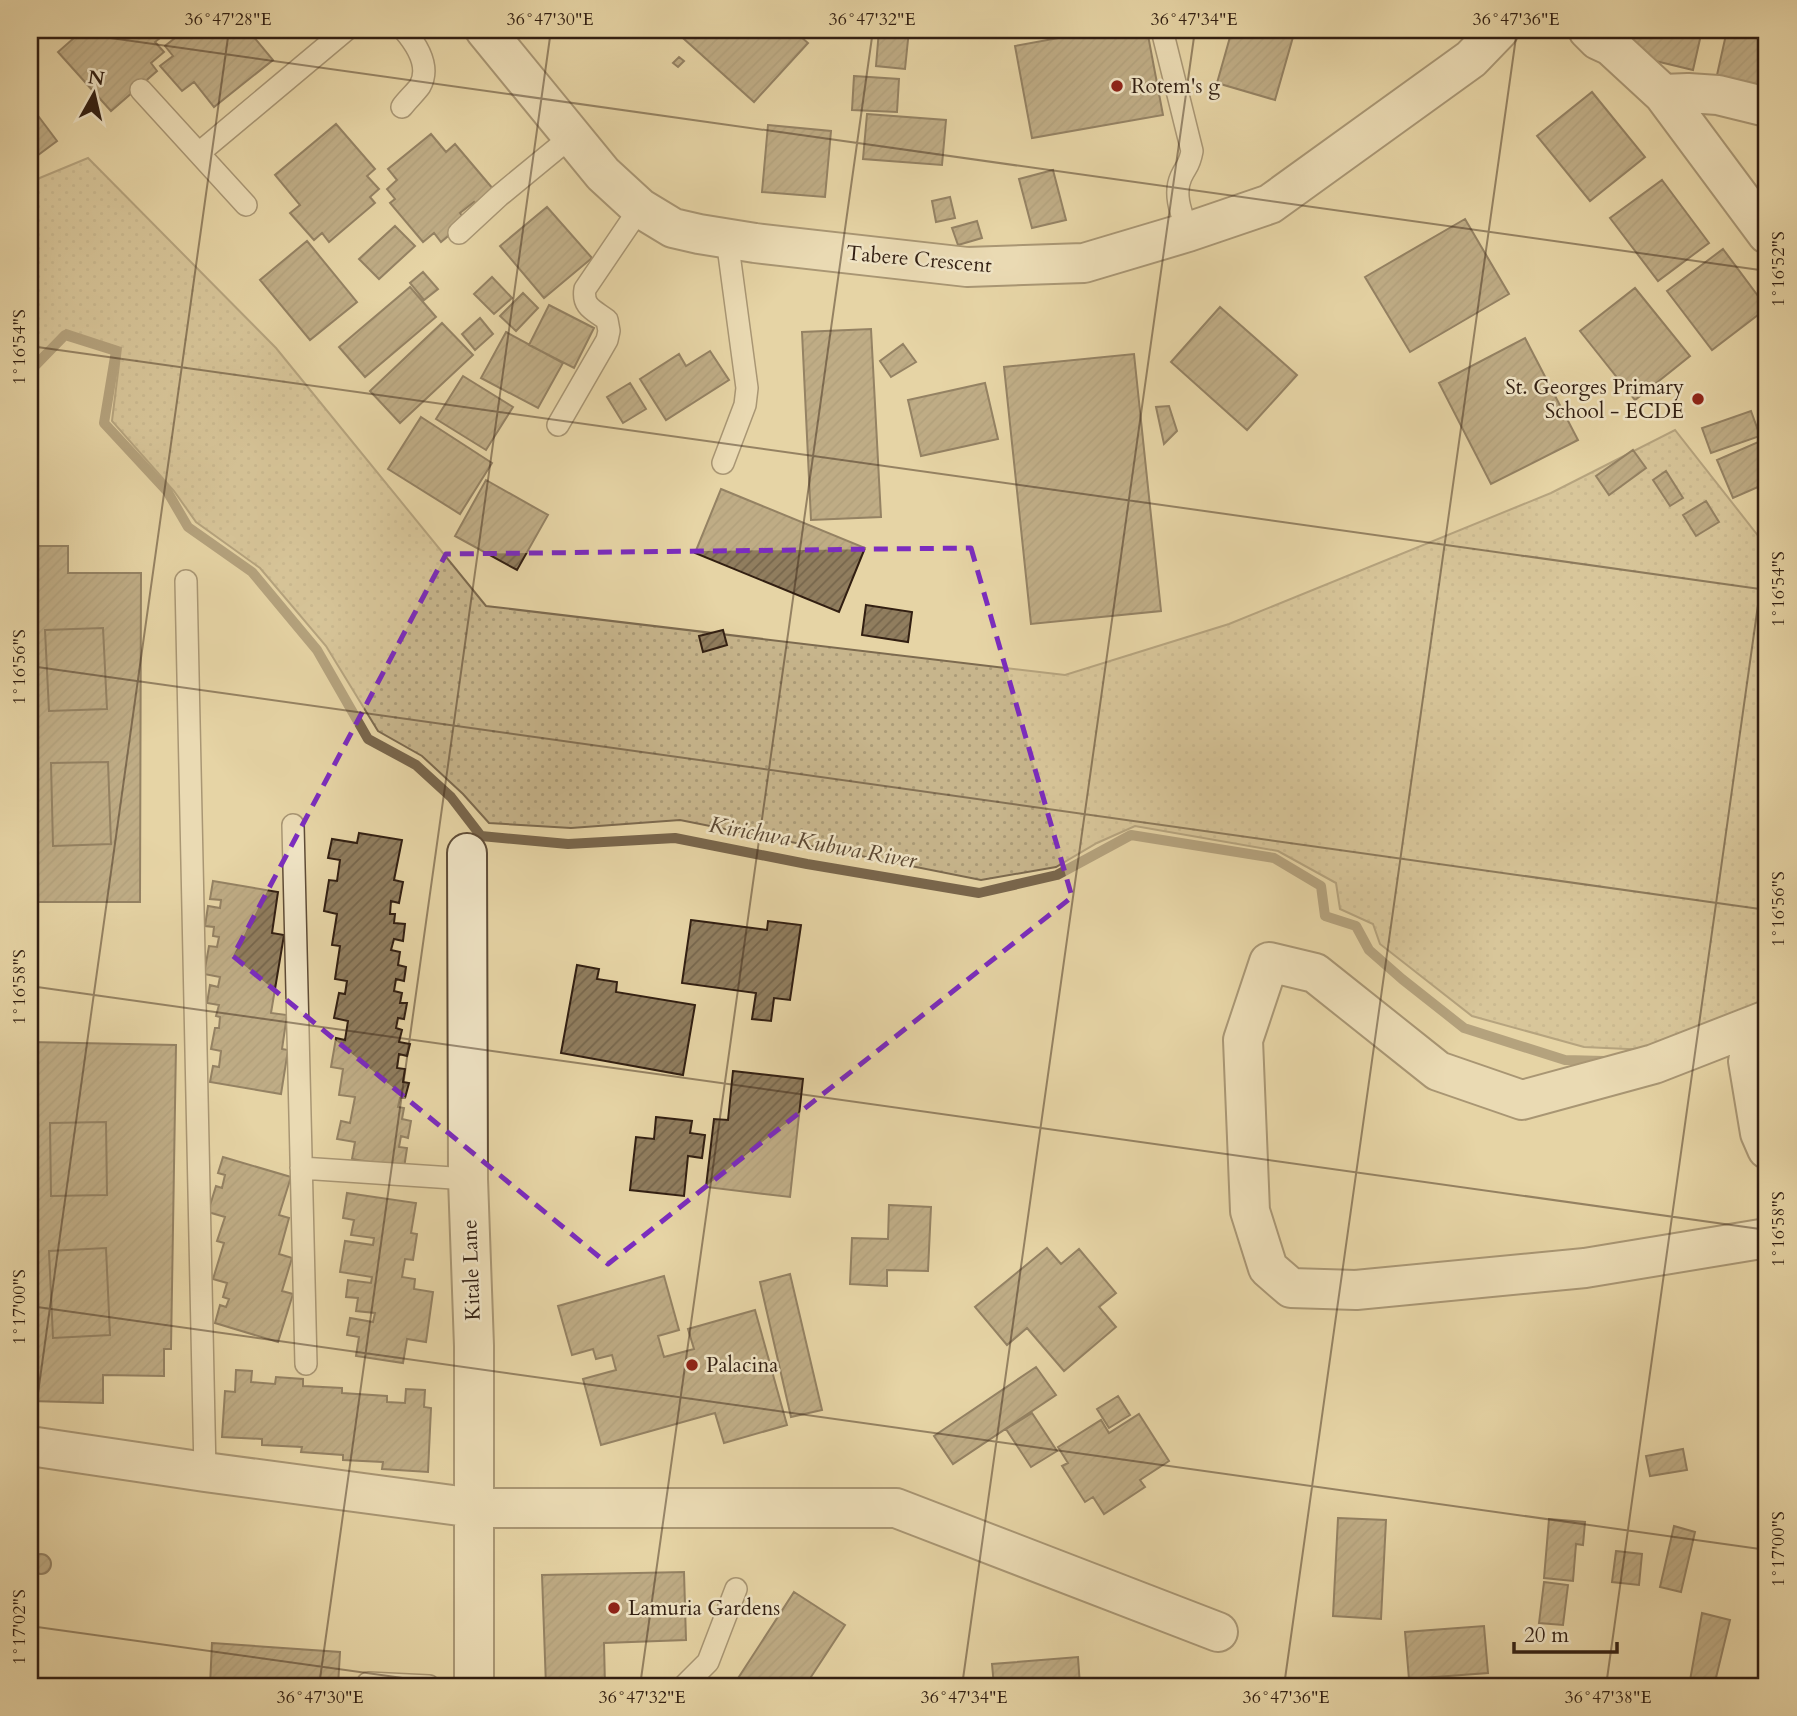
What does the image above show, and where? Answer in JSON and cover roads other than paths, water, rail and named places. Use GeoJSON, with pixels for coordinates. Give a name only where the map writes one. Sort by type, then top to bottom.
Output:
{"type":"FeatureCollection","features":[{"type":"Feature","properties":{"kind":"street","name":"Tabere Crescent"},"geometry":{"type":"LineString","coordinates":[[485,30],[603,174],[640,208],[673,228],[727,239],[967,267],[1084,263],[1270,204],[1471,59],[1499,30]]}},
{"type":"Feature","properties":{"kind":"street"},"geometry":{"type":"LineString","coordinates":[[1588,30],[1598,40],[1612,46],[1663,94],[1767,234]]}},
{"type":"Feature","properties":{"kind":"street"},"geometry":{"type":"LineString","coordinates":[[1663,94],[1718,95],[1767,107]]}},
{"type":"Feature","properties":{"kind":"street","name":"Kitale Lane"},"geometry":{"type":"LineString","coordinates":[[467,853],[468,1179],[474,1346],[474,1686]]}},
{"type":"Feature","properties":{"kind":"street"},"geometry":{"type":"LineString","coordinates":[[1767,1020],[1654,1063],[1522,1100],[1438,1071],[1315,973],[1269,962],[1243,1040],[1250,1211],[1268,1268],[1292,1288],[1356,1290],[1585,1268],[1767,1238]]}},
{"type":"Feature","properties":{"kind":"street"},"geometry":{"type":"LineString","coordinates":[[1767,1026],[1748,1061],[1760,1133],[1767,1149]]}},
{"type":"Feature","properties":{"kind":"street"},"geometry":{"type":"LineString","coordinates":[[30,1446],[475,1508],[896,1508],[1218,1632]]}},
{"type":"Feature","properties":{"kind":"lane"},"geometry":{"type":"LineString","coordinates":[[199,153],[346,30]]}},
{"type":"Feature","properties":{"kind":"lane"},"geometry":{"type":"LineString","coordinates":[[402,107],[420,86],[423,77],[423,67],[416,46],[404,30]]}},
{"type":"Feature","properties":{"kind":"lane"},"geometry":{"type":"LineString","coordinates":[[1162,30],[1192,151],[1190,164],[1180,178],[1177,197],[1188,232]]}},
{"type":"Feature","properties":{"kind":"lane"},"geometry":{"type":"LineString","coordinates":[[141,90],[246,205]]}},
{"type":"Feature","properties":{"kind":"lane"},"geometry":{"type":"LineString","coordinates":[[458,233],[572,136]]}},
{"type":"Feature","properties":{"kind":"lane"},"geometry":{"type":"LineString","coordinates":[[558,425],[610,331],[607,320],[587,306],[583,299],[585,289],[640,208]]}},
{"type":"Feature","properties":{"kind":"lane"},"geometry":{"type":"LineString","coordinates":[[723,463],[745,405],[747,388],[727,239]]}},
{"type":"Feature","properties":{"kind":"lane"},"geometry":{"type":"LineString","coordinates":[[186,582],[205,1472]]}},
{"type":"Feature","properties":{"kind":"lane"},"geometry":{"type":"LineString","coordinates":[[293,825],[306,1364]]}},
{"type":"Feature","properties":{"kind":"lane"},"geometry":{"type":"LineString","coordinates":[[301,1168],[468,1179]]}},
{"type":"Feature","properties":{"kind":"lane"},"geometry":{"type":"LineString","coordinates":[[684,1686],[708,1662],[736,1589]]}},
{"type":"Feature","properties":{"kind":"lane"},"geometry":{"type":"LineString","coordinates":[[369,1683],[429,1686]]}},
{"type":"Feature","properties":{"kind":"waterway","name":"Kirichwa Kubwa River"},"geometry":{"type":"LineString","coordinates":[[30,371],[65,335],[116,351],[104,423],[167,491],[188,527],[252,572],[317,650],[368,739],[416,765],[451,797],[481,836],[568,844],[675,838],[979,893],[1057,875],[1131,835],[1274,858],[1321,886],[1325,916],[1356,926],[1369,950],[1464,1028],[1565,1060],[1604,1061]]}},
{"type":"Feature","properties":{"kind":"place","name":"Rotem's g"},"geometry":{"type":"Point","coordinates":[1117,86]}},
{"type":"Feature","properties":{"kind":"place","name":"St. Georges Primary School - ECDE"},"geometry":{"type":"Point","coordinates":[1698,399]}},
{"type":"Feature","properties":{"kind":"place","name":"Palacina"},"geometry":{"type":"Point","coordinates":[692,1365]}},
{"type":"Feature","properties":{"kind":"place","name":"Lamuria Gardens"},"geometry":{"type":"Point","coordinates":[614,1608]}}]}
